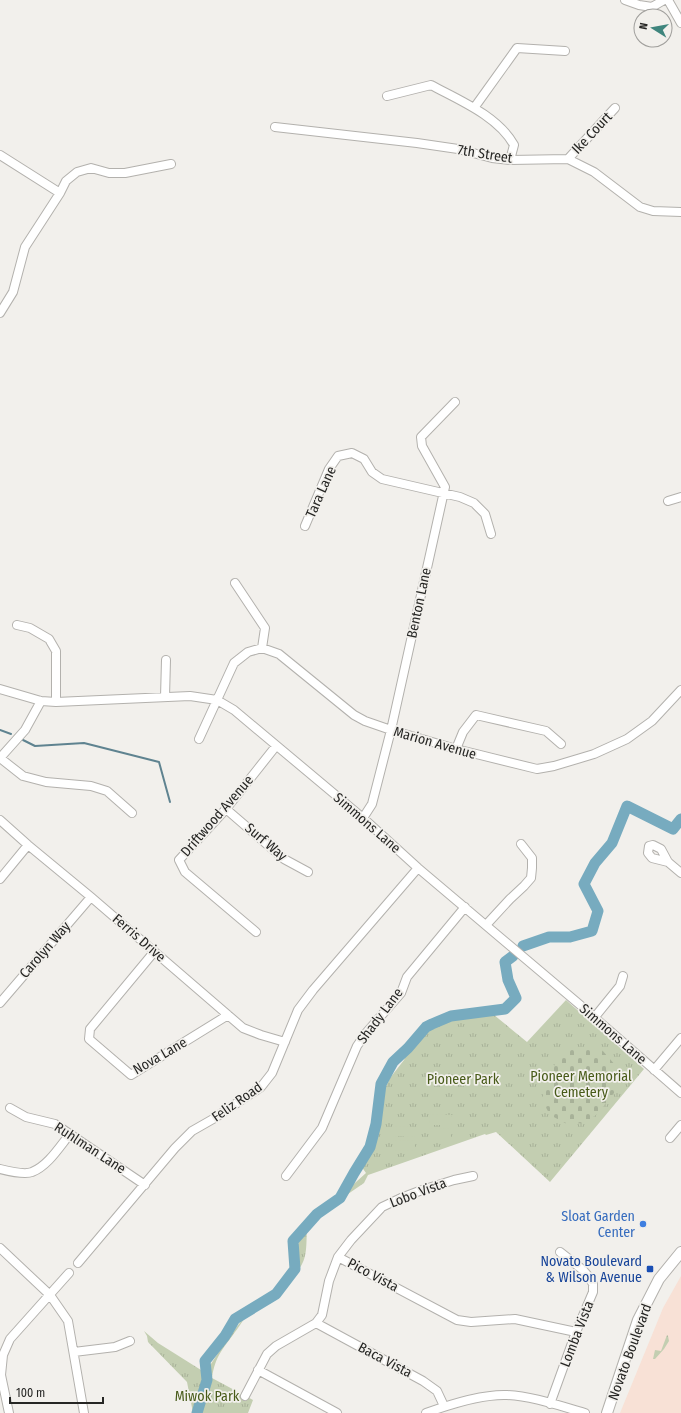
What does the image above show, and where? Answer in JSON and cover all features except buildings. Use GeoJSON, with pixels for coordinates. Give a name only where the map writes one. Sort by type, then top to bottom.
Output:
{"type":"FeatureCollection","features":[{"type":"Feature","properties":{"kind":"main road","name":"Novato Boulevard"},"geometry":{"type":"LineString","coordinates":[[607,1413],[638,1320],[659,1279],[681,1252]]}},
{"type":"Feature","properties":{"kind":"street"},"geometry":{"type":"LineString","coordinates":[[625,0],[639,5],[652,7],[664,0]]}},
{"type":"Feature","properties":{"kind":"street"},"geometry":{"type":"LineString","coordinates":[[668,0],[681,23]]}},
{"type":"Feature","properties":{"kind":"street"},"geometry":{"type":"LineString","coordinates":[[474,108],[517,48],[565,51]]}},
{"type":"Feature","properties":{"kind":"street"},"geometry":{"type":"LineString","coordinates":[[387,96],[431,85],[474,108],[500,126],[514,145],[510,160]]}},
{"type":"Feature","properties":{"kind":"street","name":"Ike Court"},"geometry":{"type":"LineString","coordinates":[[568,159],[615,108]]}},
{"type":"Feature","properties":{"kind":"street","name":"7th Street"},"geometry":{"type":"LineString","coordinates":[[275,127],[416,143],[458,149],[492,158],[510,160],[568,159],[594,172],[640,207],[653,211],[681,212]]}},
{"type":"Feature","properties":{"kind":"street"},"geometry":{"type":"LineString","coordinates":[[0,155],[60,193]]}},
{"type":"Feature","properties":{"kind":"street"},"geometry":{"type":"LineString","coordinates":[[0,313],[13,292],[25,247],[60,193],[66,181],[77,172],[91,168],[109,172],[124,173],[171,164]]}},
{"type":"Feature","properties":{"kind":"street","name":"Benton Lane"},"geometry":{"type":"LineString","coordinates":[[363,818],[372,804],[391,730],[445,487],[422,446],[421,437],[455,402]]}},
{"type":"Feature","properties":{"kind":"street","name":"Tara Lane"},"geometry":{"type":"LineString","coordinates":[[306,526],[329,469],[338,456],[352,454],[364,458],[372,472],[382,479],[443,494]]}},
{"type":"Feature","properties":{"kind":"street"},"geometry":{"type":"LineString","coordinates":[[443,494],[460,497],[474,503],[485,514],[491,534]]}},
{"type":"Feature","properties":{"kind":"street"},"geometry":{"type":"LineString","coordinates":[[668,501],[681,497]]}},
{"type":"Feature","properties":{"kind":"street"},"geometry":{"type":"LineString","coordinates":[[199,739],[234,663],[248,652],[262,648],[265,628],[235,583]]}},
{"type":"Feature","properties":{"kind":"street"},"geometry":{"type":"LineString","coordinates":[[17,625],[30,628],[49,639],[56,651],[56,702]]}},
{"type":"Feature","properties":{"kind":"street","name":"Marion Avenue"},"geometry":{"type":"LineString","coordinates":[[262,648],[279,654],[354,715],[365,721],[456,749],[536,769],[554,766],[594,754],[627,739],[652,721],[681,690]]}},
{"type":"Feature","properties":{"kind":"street"},"geometry":{"type":"LineString","coordinates":[[165,697],[166,660]]}},
{"type":"Feature","properties":{"kind":"street","name":"Simmons Lane"},"geometry":{"type":"LineString","coordinates":[[0,689],[41,701],[56,702],[190,696],[217,700],[234,710],[363,818],[418,868],[681,1093]]}},
{"type":"Feature","properties":{"kind":"street"},"geometry":{"type":"LineString","coordinates":[[41,701],[25,730],[0,758],[23,776],[46,782],[91,786],[107,792],[132,813]]}},
{"type":"Feature","properties":{"kind":"street"},"geometry":{"type":"LineString","coordinates":[[456,749],[463,732],[476,715],[546,731],[561,744]]}},
{"type":"Feature","properties":{"kind":"street","name":"Driftwood Avenue"},"geometry":{"type":"LineString","coordinates":[[256,932],[185,872],[179,860],[226,809],[276,746]]}},
{"type":"Feature","properties":{"kind":"street","name":"Surf Way"},"geometry":{"type":"LineString","coordinates":[[226,809],[284,859],[308,872]]}},
{"type":"Feature","properties":{"kind":"street","name":"Ferris Drive"},"geometry":{"type":"LineString","coordinates":[[0,820],[243,1028],[285,1042]]}},
{"type":"Feature","properties":{"kind":"street"},"geometry":{"type":"LineString","coordinates":[[486,925],[530,878],[532,858],[521,844]]}},
{"type":"Feature","properties":{"kind":"street"},"geometry":{"type":"LineString","coordinates":[[0,879],[28,845]]}},
{"type":"Feature","properties":{"kind":"street"},"geometry":{"type":"LineString","coordinates":[[668,862],[681,873]]}},
{"type":"Feature","properties":{"kind":"street","name":"Feliz Road"},"geometry":{"type":"LineString","coordinates":[[78,1262],[175,1148],[192,1131],[261,1087],[272,1073],[298,1010],[305,1000],[418,868]]}},
{"type":"Feature","properties":{"kind":"street","name":"Carolyn Way"},"geometry":{"type":"LineString","coordinates":[[0,1002],[91,897]]}},
{"type":"Feature","properties":{"kind":"street","name":"Shady Lane"},"geometry":{"type":"LineString","coordinates":[[286,1176],[322,1128],[360,1042],[401,993],[407,977],[465,907]]}},
{"type":"Feature","properties":{"kind":"street","name":"Nova Lane"},"geometry":{"type":"LineString","coordinates":[[154,952],[90,1029],[89,1039],[131,1075],[228,1015]]}},
{"type":"Feature","properties":{"kind":"street"},"geometry":{"type":"LineString","coordinates":[[594,1018],[620,986],[623,976]]}},
{"type":"Feature","properties":{"kind":"street"},"geometry":{"type":"LineString","coordinates":[[654,1070],[681,1038]]}},
{"type":"Feature","properties":{"kind":"street","name":"Ruhlman Lane"},"geometry":{"type":"LineString","coordinates":[[10,1108],[26,1117],[55,1124],[145,1185]]}},
{"type":"Feature","properties":{"kind":"street"},"geometry":{"type":"LineString","coordinates":[[670,1138],[681,1125]]}},
{"type":"Feature","properties":{"kind":"street"},"geometry":{"type":"LineString","coordinates":[[0,1169],[11,1172],[31,1172],[44,1164],[70,1134]]}},
{"type":"Feature","properties":{"kind":"street","name":"Lobo Vista"},"geometry":{"type":"LineString","coordinates":[[338,1257],[351,1240],[382,1207],[422,1190],[473,1176]]}},
{"type":"Feature","properties":{"kind":"street"},"geometry":{"type":"LineString","coordinates":[[0,1248],[50,1295],[68,1321],[84,1413]]}},
{"type":"Feature","properties":{"kind":"street","name":"Lomba Vista"},"geometry":{"type":"LineString","coordinates":[[550,1404],[576,1332],[593,1292],[593,1284],[584,1270],[560,1252]]}},
{"type":"Feature","properties":{"kind":"street","name":"Pico Vista"},"geometry":{"type":"LineString","coordinates":[[316,1324],[322,1315],[329,1281],[338,1257],[457,1320],[471,1322],[515,1319],[535,1322],[576,1332]]}},
{"type":"Feature","properties":{"kind":"street"},"geometry":{"type":"LineString","coordinates":[[9,1413],[1,1376],[2,1355],[10,1339],[69,1272]]}},
{"type":"Feature","properties":{"kind":"street"},"geometry":{"type":"LineString","coordinates":[[245,1396],[267,1354],[288,1339],[316,1324]]}},
{"type":"Feature","properties":{"kind":"street","name":"Baca Vista"},"geometry":{"type":"LineString","coordinates":[[316,1324],[423,1381],[437,1391],[444,1406]]}},
{"type":"Feature","properties":{"kind":"street"},"geometry":{"type":"LineString","coordinates":[[74,1352],[115,1347],[130,1341]]}},
{"type":"Feature","properties":{"kind":"street"},"geometry":{"type":"LineString","coordinates":[[258,1370],[337,1413]]}},
{"type":"Feature","properties":{"kind":"street"},"geometry":{"type":"LineString","coordinates":[[426,1413],[444,1406],[485,1397],[506,1395],[523,1397],[585,1413]]}},
{"type":"Feature","properties":{"kind":"shaded area"},"geometry":{"type":"Polygon","coordinates":[[[681,1276],[681,1413],[620,1413],[663,1308],[681,1276]]]}},
{"type":"Feature","properties":{"kind":"green space","name":"Pioneer Park"},"geometry":{"type":"Polygon","coordinates":[[[566,1000],[644,1069],[550,1182],[496,1132],[485,1134],[368,1175],[364,1183],[332,1205],[307,1229],[305,1256],[298,1270],[291,1261],[305,1228],[366,1173],[361,1166],[365,1158],[380,1099],[390,1078],[404,1060],[413,1038],[432,1024],[457,1020],[471,1010],[488,1010],[527,1042],[566,1000]]]}},
{"type":"Feature","properties":{"kind":"green space","name":"Pioneer Memorial Cemetery"},"geometry":{"type":"Polygon","coordinates":[[[582,1047],[602,1050],[616,1066],[619,1079],[614,1093],[596,1115],[584,1123],[567,1124],[550,1115],[542,1100],[546,1081],[555,1064],[568,1051],[582,1047]]]}},
{"type":"Feature","properties":{"kind":"green space"},"geometry":{"type":"Polygon","coordinates":[[[430,1114],[452,1115],[451,1125],[429,1125],[430,1114]]]}},
{"type":"Feature","properties":{"kind":"green space"},"geometry":{"type":"Polygon","coordinates":[[[393,1126],[415,1127],[415,1137],[393,1136],[393,1126]]]}},
{"type":"Feature","properties":{"kind":"green space"},"geometry":{"type":"Polygon","coordinates":[[[429,1128],[451,1129],[451,1139],[429,1139],[429,1128]]]}},
{"type":"Feature","properties":{"kind":"green space"},"geometry":{"type":"Polygon","coordinates":[[[393,1140],[415,1141],[415,1151],[393,1150],[393,1140]]]}},
{"type":"Feature","properties":{"kind":"green space","name":"Miwok Park"},"geometry":{"type":"Polygon","coordinates":[[[292,1281],[274,1301],[253,1310],[248,1315],[223,1348],[217,1358],[213,1370],[212,1378],[253,1400],[248,1413],[193,1413],[187,1382],[148,1342],[144,1331],[158,1343],[201,1370],[207,1370],[233,1332],[262,1297],[266,1299],[292,1281]]]}},
{"type":"Feature","properties":{"kind":"green space"},"geometry":{"type":"Polygon","coordinates":[[[667,1335],[669,1341],[664,1349],[655,1359],[653,1359],[655,1350],[661,1351],[667,1335]]]}},
{"type":"Feature","properties":{"kind":"waterway"},"geometry":{"type":"LineString","coordinates":[[0,730],[11,734]]}},
{"type":"Feature","properties":{"kind":"waterway"},"geometry":{"type":"LineString","coordinates":[[23,740],[35,746],[84,743],[159,762],[170,802]]}},
{"type":"Feature","properties":{"kind":"waterway"},"geometry":{"type":"LineString","coordinates":[[523,946],[549,937],[570,937],[592,931],[598,911],[584,884],[595,863],[612,843],[627,806],[673,829],[681,819]]}},
{"type":"Feature","properties":{"kind":"waterway"},"geometry":{"type":"LineString","coordinates":[[197,1413],[207,1380],[205,1361],[225,1336],[235,1319],[276,1294],[295,1269],[293,1241],[317,1214],[340,1198],[370,1147],[376,1124],[381,1084],[393,1062],[408,1048],[426,1027],[432,1024],[451,1016],[505,1009],[516,998],[508,980],[505,962],[513,956]]}},
{"type":"Feature","properties":{"kind":"place","name":"Sloat Garden Center"},"geometry":{"type":"Point","coordinates":[643,1224]}},
{"type":"Feature","properties":{"kind":"place","name":"Novato Boulevard & Wilson Avenue"},"geometry":{"type":"Point","coordinates":[650,1269]}}]}
